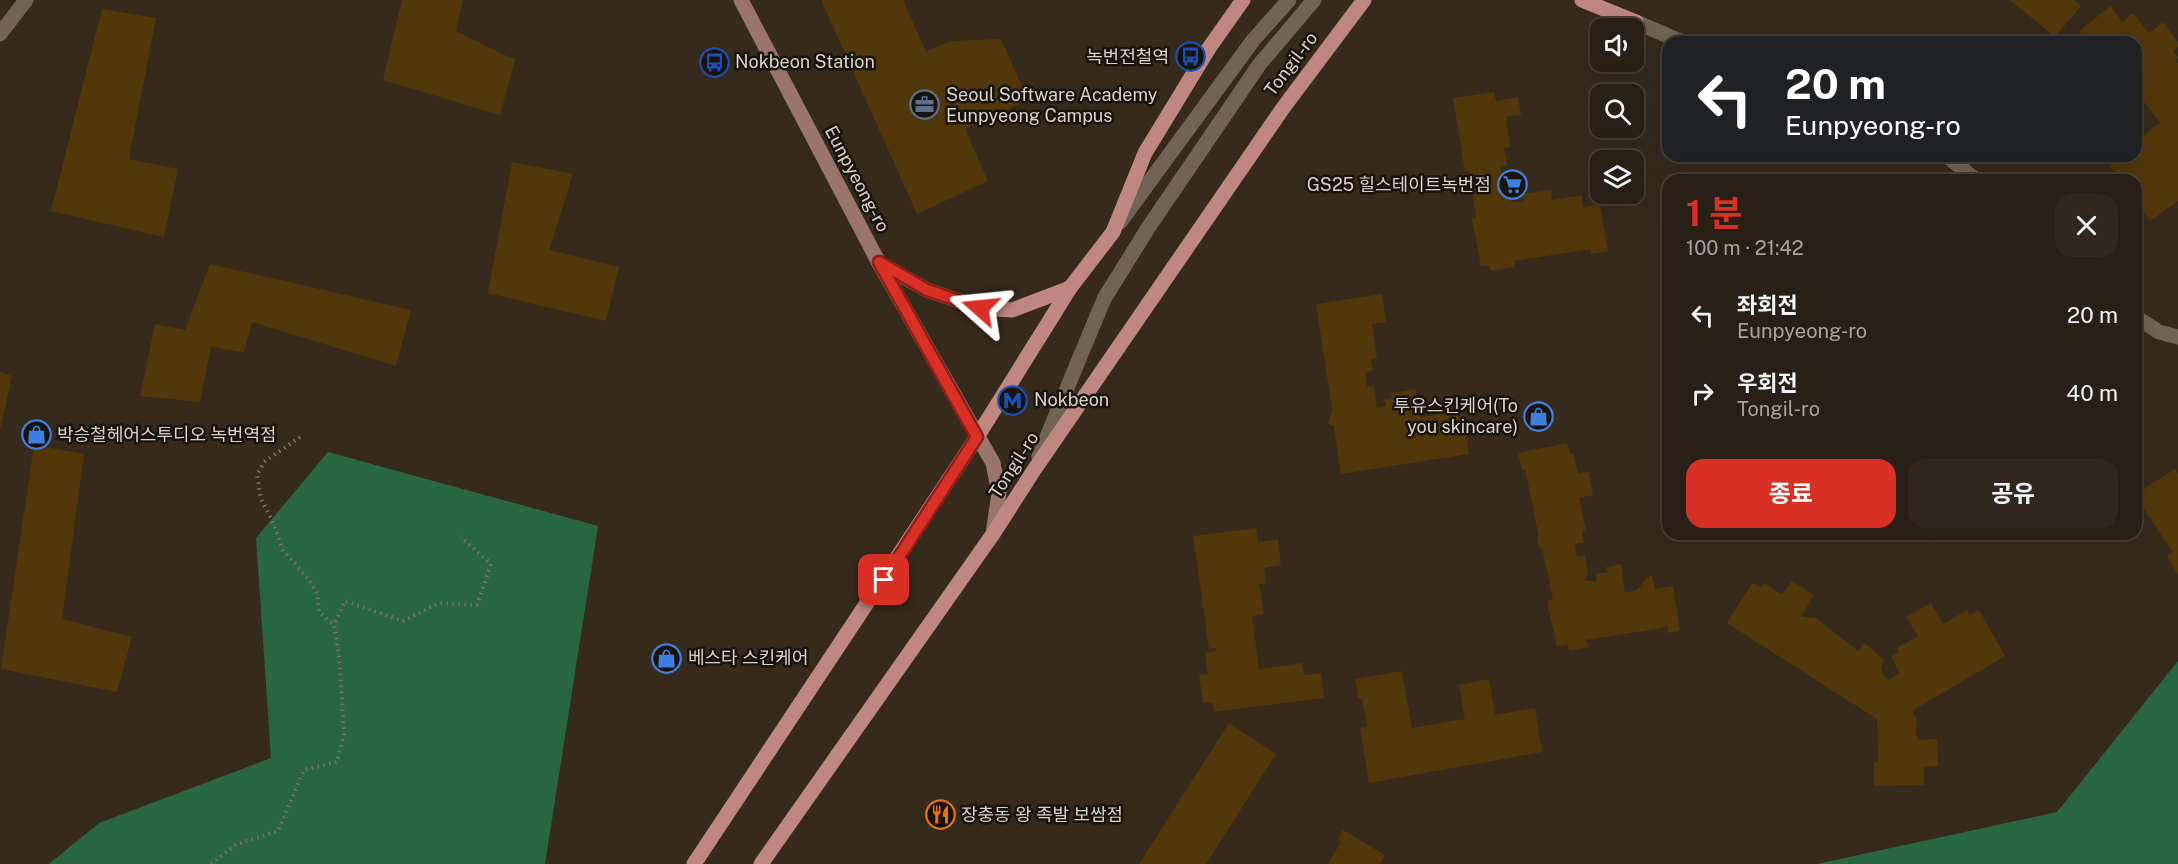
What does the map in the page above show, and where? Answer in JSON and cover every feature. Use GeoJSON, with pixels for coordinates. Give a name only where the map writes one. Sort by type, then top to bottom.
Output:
{"type":"FeatureCollection","features":[{"type":"Feature","properties":{"kind":"main road","name":"Eunpyeong-ro"},"geometry":{"type":"LineString","coordinates":[[741,0],[879,262],[993,463],[999,493],[993,534]]}},
{"type":"Feature","properties":{"kind":"main road"},"geometry":{"type":"LineString","coordinates":[[694,864],[977,437],[1070,288],[1113,232],[1145,153],[1209,48],[1243,0]]}},
{"type":"Feature","properties":{"kind":"main road","name":"Tongil-ro"},"geometry":{"type":"LineString","coordinates":[[761,864],[993,534],[1034,470],[1283,108],[1364,0]]}},
{"type":"Feature","properties":{"kind":"main road"},"geometry":{"type":"LineString","coordinates":[[1582,0],[1626,18]]}},
{"type":"Feature","properties":{"kind":"main road"},"geometry":{"type":"LineString","coordinates":[[1600,0],[1629,18]]}},
{"type":"Feature","properties":{"kind":"main road"},"geometry":{"type":"LineString","coordinates":[[879,262],[927,290],[980,308],[1012,310],[1070,288]]}},
{"type":"Feature","properties":{"kind":"street"},"geometry":{"type":"LineString","coordinates":[[0,34],[26,0]]}},
{"type":"Feature","properties":{"kind":"street"},"geometry":{"type":"LineString","coordinates":[[1113,232],[1254,39],[1289,0]]}},
{"type":"Feature","properties":{"kind":"street"},"geometry":{"type":"LineString","coordinates":[[1034,470],[1104,298],[1148,228],[1259,65],[1314,0]]}},
{"type":"Feature","properties":{"kind":"street"},"geometry":{"type":"LineString","coordinates":[[1644,25],[1668,36]]}},
{"type":"Feature","properties":{"kind":"street"},"geometry":{"type":"LineString","coordinates":[[1954,162],[1969,174]]}},
{"type":"Feature","properties":{"kind":"street"},"geometry":{"type":"LineString","coordinates":[[2142,321],[2159,332],[2178,337]]}},
{"type":"Feature","properties":{"kind":"path"},"geometry":{"type":"LineString","coordinates":[[300,437],[264,462],[257,476],[261,499],[273,520],[283,550],[309,580],[317,593],[320,612],[334,625]]}},
{"type":"Feature","properties":{"kind":"path"},"geometry":{"type":"LineString","coordinates":[[211,864],[237,844],[278,831],[304,770],[337,762],[344,734],[339,656],[334,625],[345,602],[403,621],[439,603],[477,605],[491,564],[461,537]]}},
{"type":"Feature","properties":{"kind":"green space"},"geometry":{"type":"Polygon","coordinates":[[[328,452],[598,526],[545,864],[49,864],[99,823],[271,758],[256,538],[328,452]]]}},
{"type":"Feature","properties":{"kind":"green space"},"geometry":{"type":"Polygon","coordinates":[[[2178,661],[2178,864],[1817,864],[2057,812],[2178,661]]]}},
{"type":"Feature","properties":{"kind":"building"},"geometry":{"type":"Polygon","coordinates":[[[402,0],[463,0],[456,31],[515,60],[500,115],[383,80],[402,0]]]}},
{"type":"Feature","properties":{"kind":"building"},"geometry":{"type":"Polygon","coordinates":[[[821,0],[903,0],[926,52],[951,41],[1001,39],[1028,100],[965,129],[988,181],[917,214],[821,0]]]}},
{"type":"Feature","properties":{"kind":"building"},"geometry":{"type":"Polygon","coordinates":[[[2010,0],[2074,0],[2081,6],[2054,36],[2010,0]]]}},
{"type":"Feature","properties":{"kind":"building"},"geometry":{"type":"Polygon","coordinates":[[[2111,6],[2122,22],[2133,13],[2149,33],[2163,22],[2178,42],[2178,47],[2173,51],[2178,57],[2176,61],[2178,64],[2178,201],[2150,221],[2142,210],[2142,174],[2116,174],[2110,166],[2115,162],[2142,162],[2142,136],[2160,123],[2142,99],[2142,36],[2083,36],[2079,31],[2111,6]]]}},
{"type":"Feature","properties":{"kind":"building"},"geometry":{"type":"Polygon","coordinates":[[[102,9],[156,18],[129,159],[178,169],[164,237],[51,211],[102,9]]]}},
{"type":"Feature","properties":{"kind":"building"},"geometry":{"type":"Polygon","coordinates":[[[1494,92],[1496,101],[1518,97],[1521,115],[1506,117],[1510,147],[1504,148],[1507,165],[1500,166],[1503,183],[1512,181],[1514,195],[1510,201],[1524,203],[1523,194],[1551,190],[1552,200],[1582,195],[1583,207],[1600,204],[1608,251],[1591,254],[1591,249],[1514,261],[1515,267],[1492,271],[1488,265],[1481,266],[1472,219],[1476,218],[1469,171],[1465,172],[1453,98],[1494,92]]]}},
{"type":"Feature","properties":{"kind":"building"},"geometry":{"type":"Polygon","coordinates":[[[512,162],[573,174],[549,250],[619,267],[606,321],[488,293],[512,162]]]}},
{"type":"Feature","properties":{"kind":"building"},"geometry":{"type":"Polygon","coordinates":[[[210,264],[411,310],[396,366],[252,322],[244,352],[211,347],[200,402],[140,396],[155,324],[185,330],[210,264]]]}},
{"type":"Feature","properties":{"kind":"building"},"geometry":{"type":"Polygon","coordinates":[[[1382,294],[1386,322],[1372,324],[1377,358],[1371,359],[1373,371],[1365,372],[1367,387],[1374,386],[1377,408],[1386,406],[1384,399],[1392,398],[1391,393],[1415,389],[1420,417],[1462,410],[1469,454],[1341,474],[1334,426],[1328,424],[1332,409],[1316,304],[1382,294]]]}},
{"type":"Feature","properties":{"kind":"building"},"geometry":{"type":"Polygon","coordinates":[[[0,372],[12,376],[1,427],[0,427],[0,372]]]}},
{"type":"Feature","properties":{"kind":"building"},"geometry":{"type":"Polygon","coordinates":[[[1567,443],[1570,454],[1573,454],[1578,474],[1589,472],[1593,495],[1579,498],[1586,531],[1582,532],[1584,543],[1575,544],[1577,557],[1585,555],[1588,573],[1584,580],[1597,582],[1595,574],[1608,572],[1606,567],[1621,564],[1625,592],[1636,591],[1652,575],[1655,589],[1673,586],[1680,631],[1668,633],[1668,627],[1586,640],[1589,647],[1569,651],[1567,644],[1557,647],[1547,601],[1553,599],[1542,548],[1539,548],[1537,537],[1539,537],[1525,469],[1522,470],[1518,453],[1567,443]]]}},
{"type":"Feature","properties":{"kind":"building"},"geometry":{"type":"Polygon","coordinates":[[[34,445],[84,454],[62,619],[132,637],[117,692],[1,669],[34,445]]]}},
{"type":"Feature","properties":{"kind":"building"},"geometry":{"type":"Polygon","coordinates":[[[2175,469],[2178,473],[2178,574],[2167,557],[2173,553],[2144,509],[2142,510],[2142,490],[2175,469]]]}},
{"type":"Feature","properties":{"kind":"building"},"geometry":{"type":"Polygon","coordinates":[[[1256,528],[1258,542],[1278,539],[1281,565],[1264,568],[1266,583],[1259,584],[1264,614],[1252,616],[1259,669],[1302,663],[1304,675],[1321,673],[1324,698],[1214,712],[1212,702],[1203,703],[1199,675],[1208,674],[1205,653],[1217,651],[1216,648],[1209,649],[1193,536],[1256,528]]]}},
{"type":"Feature","properties":{"kind":"building"},"geometry":{"type":"Polygon","coordinates":[[[1930,540],[1947,540],[1930,543],[1930,540]]]}},
{"type":"Feature","properties":{"kind":"building"},"geometry":{"type":"Polygon","coordinates":[[[1792,581],[1814,595],[1801,617],[1816,618],[1858,651],[1864,643],[1884,659],[1881,668],[1889,680],[1900,673],[1891,657],[1899,652],[1897,648],[1918,636],[1906,617],[1931,603],[1943,624],[1967,610],[1970,615],[1979,610],[2005,656],[1912,711],[1917,719],[1916,735],[1919,740],[1937,739],[1938,766],[1924,767],[1924,785],[1874,786],[1874,762],[1878,764],[1877,719],[1727,623],[1752,583],[1761,588],[1764,583],[1782,595],[1792,581]]]}},
{"type":"Feature","properties":{"kind":"building"},"geometry":{"type":"Polygon","coordinates":[[[1402,671],[1412,728],[1465,719],[1459,685],[1489,679],[1495,715],[1535,708],[1542,752],[1369,783],[1360,728],[1367,727],[1362,699],[1358,698],[1355,679],[1402,671]]]}},
{"type":"Feature","properties":{"kind":"building"},"geometry":{"type":"Polygon","coordinates":[[[1229,723],[1276,754],[1206,864],[1139,864],[1229,723]]]}},
{"type":"Feature","properties":{"kind":"building"},"geometry":{"type":"Polygon","coordinates":[[[1343,830],[1385,855],[1380,864],[1328,864],[1341,842],[1338,839],[1343,830]]]}},
{"type":"Feature","properties":{"kind":"place","name":"녹번전철역"},"geometry":{"type":"Point","coordinates":[1190,57]}},
{"type":"Feature","properties":{"kind":"place","name":"Nokbeon Station"},"geometry":{"type":"Point","coordinates":[714,62]}},
{"type":"Feature","properties":{"kind":"place","name":"Seoul Software Academy Eunpyeong Campus"},"geometry":{"type":"Point","coordinates":[925,105]}},
{"type":"Feature","properties":{"kind":"place","name":"GS25 힐스테이트녹번점"},"geometry":{"type":"Point","coordinates":[1512,185]}},
{"type":"Feature","properties":{"kind":"place","name":"Nokbeon"},"geometry":{"type":"Point","coordinates":[1013,400]}},
{"type":"Feature","properties":{"kind":"place","name":"투유스킨케어(To you skincare)"},"geometry":{"type":"Point","coordinates":[1539,416]}},
{"type":"Feature","properties":{"kind":"place","name":"박승철헤어스투디오 녹번역점"},"geometry":{"type":"Point","coordinates":[36,435]}},
{"type":"Feature","properties":{"kind":"place","name":"베스타 스킨케어"},"geometry":{"type":"Point","coordinates":[667,658]}},
{"type":"Feature","properties":{"kind":"place","name":"장충동 왕 족발 보쌈점"},"geometry":{"type":"Point","coordinates":[940,815]}},
{"type":"Feature","properties":{"kind":"route"},"geometry":{"type":"LineString","coordinates":[[884,580],[977,437],[879,262],[927,290],[980,308]]}}]}
